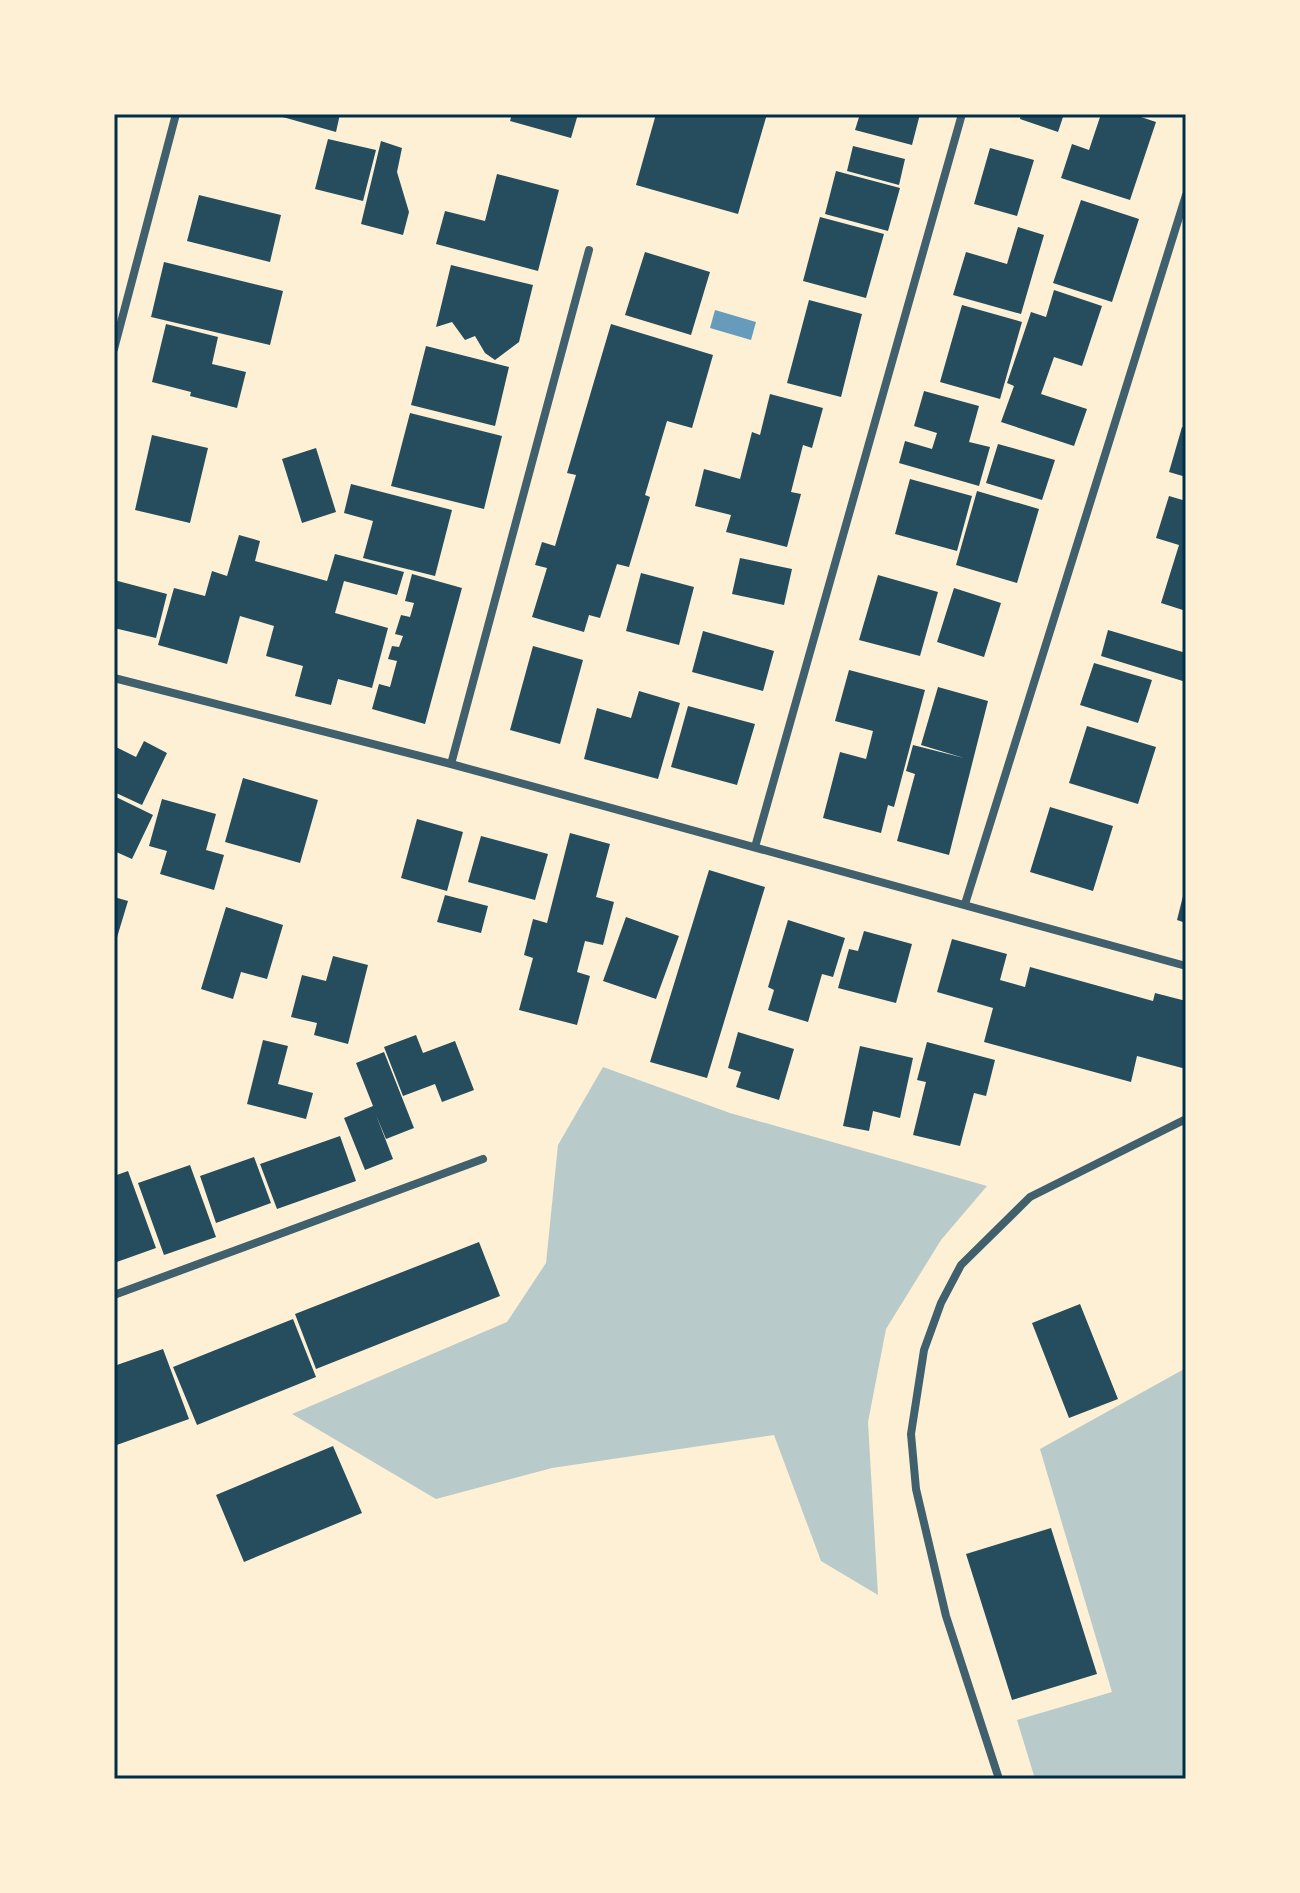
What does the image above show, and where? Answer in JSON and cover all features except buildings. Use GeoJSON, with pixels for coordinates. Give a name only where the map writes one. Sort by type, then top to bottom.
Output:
{"type":"FeatureCollection","features":[{"type":"Feature","properties":{"kind":"street"},"geometry":{"type":"LineString","coordinates":[[114,349],[176,114]]}},
{"type":"Feature","properties":{"kind":"street"},"geometry":{"type":"LineString","coordinates":[[755,847],[962,114]]}},
{"type":"Feature","properties":{"kind":"street"},"geometry":{"type":"LineString","coordinates":[[965,904],[1186,195]]}},
{"type":"Feature","properties":{"kind":"street"},"geometry":{"type":"LineString","coordinates":[[451,764],[589,250]]}},
{"type":"Feature","properties":{"kind":"street"},"geometry":{"type":"LineString","coordinates":[[114,678],[451,764],[1186,966]]}},
{"type":"Feature","properties":{"kind":"street"},"geometry":{"type":"LineString","coordinates":[[999,1779],[946,1616],[916,1489],[911,1434],[924,1350],[941,1303],[961,1265],[1030,1197],[1186,1119]]}},
{"type":"Feature","properties":{"kind":"street"},"geometry":{"type":"LineString","coordinates":[[114,1295],[483,1159]]}},
{"type":"Feature","properties":{"kind":"shaded area"},"geometry":{"type":"Polygon","coordinates":[[[603,1067],[730,1113],[987,1186],[941,1240],[886,1329],[868,1422],[878,1595],[821,1561],[774,1435],[552,1468],[436,1499],[292,1414],[507,1322],[546,1263],[558,1145],[603,1067]]]}},
{"type":"Feature","properties":{"kind":"shaded area"},"geometry":{"type":"Polygon","coordinates":[[[1186,1368],[1186,1779],[1035,1779],[1017,1720],[1112,1692],[1040,1449],[1186,1368]]]}},
{"type":"Feature","properties":{"kind":"water"},"geometry":{"type":"Polygon","coordinates":[[[715,310],[756,322],[751,340],[710,328],[715,310]]]}}]}
